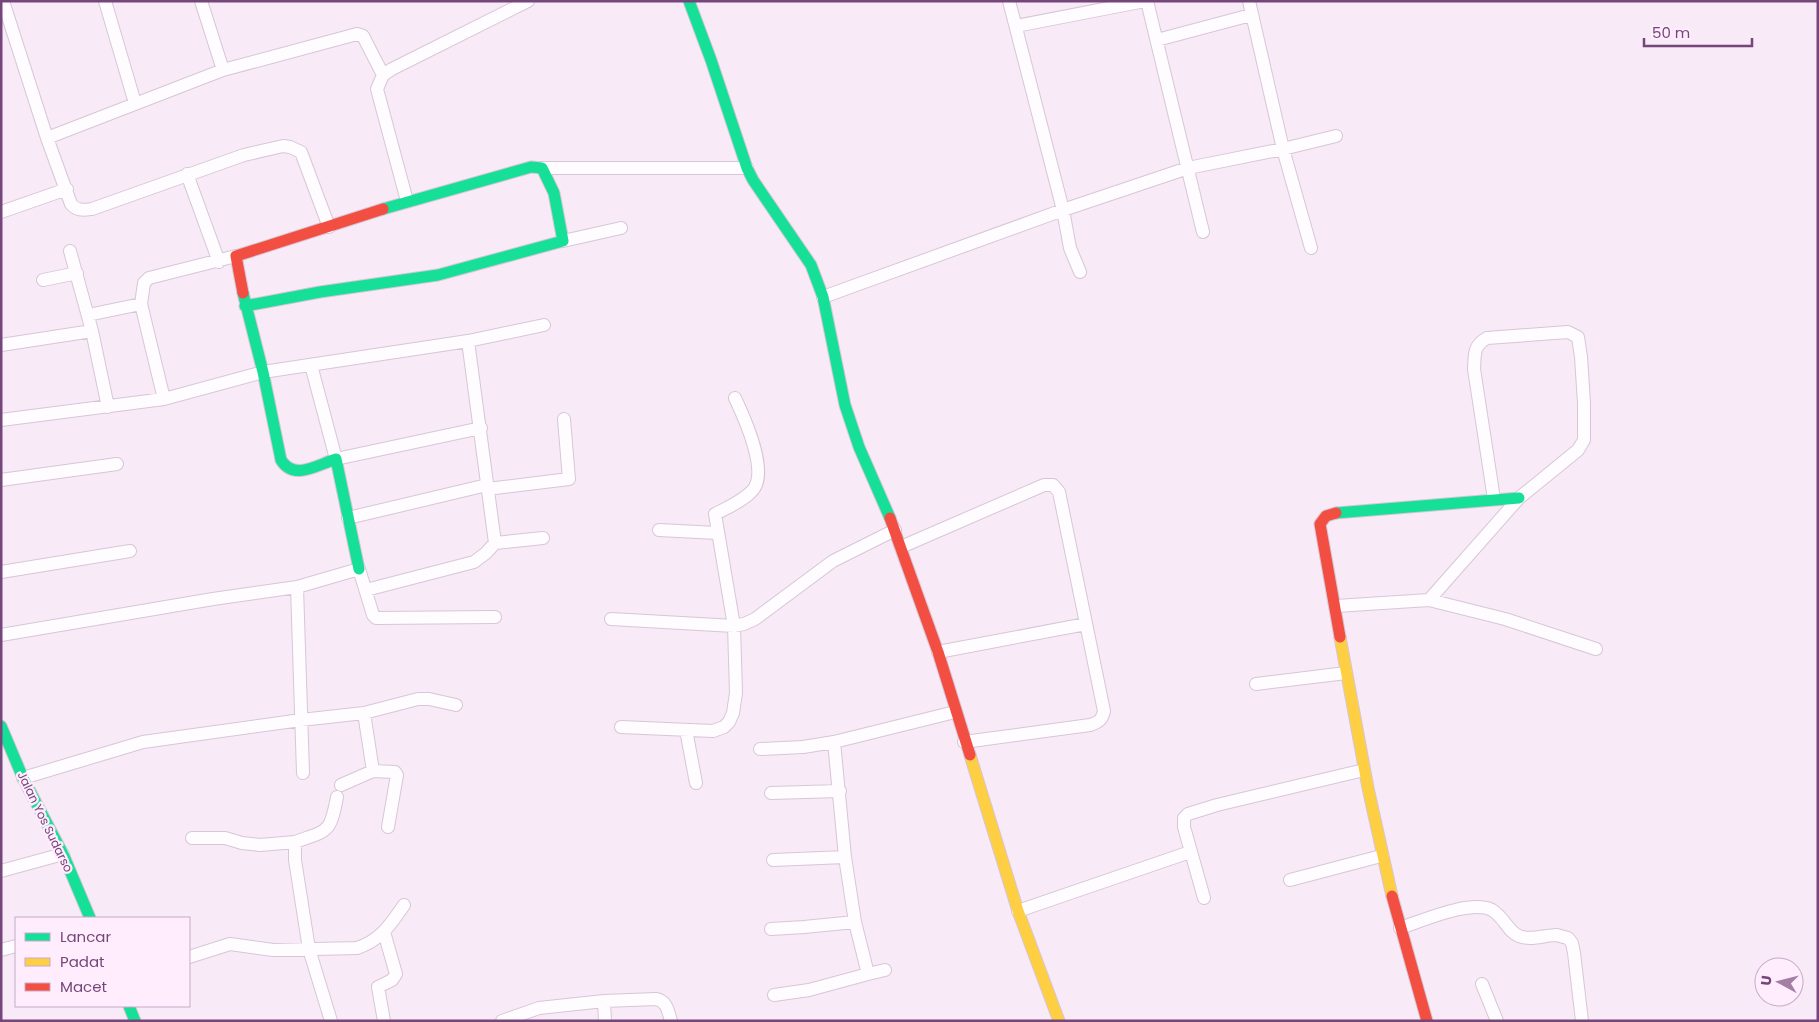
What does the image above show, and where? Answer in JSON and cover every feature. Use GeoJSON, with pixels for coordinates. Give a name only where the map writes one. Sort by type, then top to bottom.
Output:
{"type":"FeatureCollection","features":[{"type":"Feature","properties":{"kind":"main road"},"geometry":{"type":"LineString","coordinates":[[689,1],[747,168],[753,180],[776,210],[811,265],[822,297],[845,405],[859,447],[895,530],[938,652],[964,742],[1018,912],[1056,1020]]}},
{"type":"Feature","properties":{"kind":"main road"},"geometry":{"type":"LineString","coordinates":[[246,306],[320,292],[438,275],[563,241],[548,178],[542,168],[531,167],[407,201],[236,256],[246,306],[263,372],[281,460],[286,468],[298,472],[336,459],[359,569]]}},
{"type":"Feature","properties":{"kind":"main road"},"geometry":{"type":"LineString","coordinates":[[1427,1021],[1381,856],[1320,524],[1323,518],[1336,512],[1519,498]]}},
{"type":"Feature","properties":{"kind":"main road","name":"Jalan Yos Sudarso"},"geometry":{"type":"LineString","coordinates":[[1,726],[23,778],[63,854],[90,917]]}},
{"type":"Feature","properties":{"kind":"main road"},"geometry":{"type":"LineString","coordinates":[[129,1007],[135,1021]]}},
{"type":"Feature","properties":{"kind":"street"},"geometry":{"type":"LineString","coordinates":[[4,1],[47,138],[71,204],[75,208],[86,210],[244,155],[283,146],[302,152],[329,227]]}},
{"type":"Feature","properties":{"kind":"street"},"geometry":{"type":"LineString","coordinates":[[105,1],[135,103]]}},
{"type":"Feature","properties":{"kind":"street"},"geometry":{"type":"LineString","coordinates":[[201,1],[223,70]]}},
{"type":"Feature","properties":{"kind":"street"},"geometry":{"type":"LineString","coordinates":[[407,201],[377,88],[383,75],[528,1]]}},
{"type":"Feature","properties":{"kind":"street"},"geometry":{"type":"LineString","coordinates":[[1009,1],[1063,210],[1070,248],[1080,272]]}},
{"type":"Feature","properties":{"kind":"street"},"geometry":{"type":"LineString","coordinates":[[1016,26],[1146,1],[1204,232]]}},
{"type":"Feature","properties":{"kind":"street"},"geometry":{"type":"LineString","coordinates":[[1249,1],[1283,149],[1311,248]]}},
{"type":"Feature","properties":{"kind":"street"},"geometry":{"type":"LineString","coordinates":[[1157,40],[1251,16]]}},
{"type":"Feature","properties":{"kind":"street"},"geometry":{"type":"LineString","coordinates":[[47,138],[223,70],[356,34],[363,36],[383,75]]}},
{"type":"Feature","properties":{"kind":"street"},"geometry":{"type":"LineString","coordinates":[[822,297],[1063,210],[1188,168],[1283,149],[1336,136]]}},
{"type":"Feature","properties":{"kind":"street"},"geometry":{"type":"LineString","coordinates":[[542,168],[747,168]]}},
{"type":"Feature","properties":{"kind":"street"},"geometry":{"type":"LineString","coordinates":[[188,174],[218,262]]}},
{"type":"Feature","properties":{"kind":"street"},"geometry":{"type":"LineString","coordinates":[[1,212],[67,189]]}},
{"type":"Feature","properties":{"kind":"street"},"geometry":{"type":"LineString","coordinates":[[563,241],[621,228]]}},
{"type":"Feature","properties":{"kind":"street"},"geometry":{"type":"LineString","coordinates":[[70,251],[92,331],[108,407]]}},
{"type":"Feature","properties":{"kind":"street"},"geometry":{"type":"LineString","coordinates":[[164,399],[141,304],[144,283],[149,278],[236,256]]}},
{"type":"Feature","properties":{"kind":"street"},"geometry":{"type":"LineString","coordinates":[[43,280],[77,273]]}},
{"type":"Feature","properties":{"kind":"street"},"geometry":{"type":"LineString","coordinates":[[88,315],[141,304]]}},
{"type":"Feature","properties":{"kind":"street"},"geometry":{"type":"LineString","coordinates":[[1,420],[164,399],[263,372],[468,341],[544,325]]}},
{"type":"Feature","properties":{"kind":"street"},"geometry":{"type":"LineString","coordinates":[[1,345],[92,331]]}},
{"type":"Feature","properties":{"kind":"street"},"geometry":{"type":"LineString","coordinates":[[1429,600],[1519,498],[1578,450],[1584,440],[1581,357],[1578,337],[1574,334],[1568,332],[1487,338],[1478,344],[1475,353],[1474,369],[1494,499]]}},
{"type":"Feature","properties":{"kind":"street"},"geometry":{"type":"LineString","coordinates":[[468,341],[495,543]]}},
{"type":"Feature","properties":{"kind":"street"},"geometry":{"type":"LineString","coordinates":[[311,365],[336,459],[480,428]]}},
{"type":"Feature","properties":{"kind":"street"},"geometry":{"type":"LineString","coordinates":[[621,727],[713,731],[724,727],[729,722],[733,713],[736,693],[734,626],[714,514],[753,492],[758,482],[757,461],[749,429],[735,398]]}},
{"type":"Feature","properties":{"kind":"street"},"geometry":{"type":"LineString","coordinates":[[348,518],[487,487],[569,479],[564,419]]}},
{"type":"Feature","properties":{"kind":"street"},"geometry":{"type":"LineString","coordinates":[[1,480],[117,464]]}},
{"type":"Feature","properties":{"kind":"street"},"geometry":{"type":"LineString","coordinates":[[900,547],[1044,485],[1053,485],[1059,492],[1104,711],[1103,718],[1090,725],[964,742]]}},
{"type":"Feature","properties":{"kind":"street"},"geometry":{"type":"LineString","coordinates":[[660,530],[717,533]]}},
{"type":"Feature","properties":{"kind":"street"},"geometry":{"type":"LineString","coordinates":[[611,619],[734,626],[744,624],[755,619],[833,561],[895,530]]}},
{"type":"Feature","properties":{"kind":"street"},"geometry":{"type":"LineString","coordinates":[[366,590],[474,562],[495,543],[543,538]]}},
{"type":"Feature","properties":{"kind":"street"},"geometry":{"type":"LineString","coordinates":[[1,572],[130,551]]}},
{"type":"Feature","properties":{"kind":"street"},"geometry":{"type":"LineString","coordinates":[[1,635],[213,599],[297,587],[359,569],[373,615],[376,618],[495,617]]}},
{"type":"Feature","properties":{"kind":"street"},"geometry":{"type":"LineString","coordinates":[[297,587],[303,773]]}},
{"type":"Feature","properties":{"kind":"street"},"geometry":{"type":"LineString","coordinates":[[1336,606],[1429,600],[1505,619],[1596,649]]}},
{"type":"Feature","properties":{"kind":"street"},"geometry":{"type":"LineString","coordinates":[[938,652],[1086,624]]}},
{"type":"Feature","properties":{"kind":"street"},"geometry":{"type":"LineString","coordinates":[[1256,684],[1346,673]]}},
{"type":"Feature","properties":{"kind":"street"},"geometry":{"type":"LineString","coordinates":[[23,778],[143,742],[364,713],[418,699],[436,700],[456,705]]}},
{"type":"Feature","properties":{"kind":"street"},"geometry":{"type":"LineString","coordinates":[[760,749],[803,747],[834,742],[955,712]]}},
{"type":"Feature","properties":{"kind":"street"},"geometry":{"type":"LineString","coordinates":[[364,713],[374,771]]}},
{"type":"Feature","properties":{"kind":"street"},"geometry":{"type":"LineString","coordinates":[[686,730],[696,783]]}},
{"type":"Feature","properties":{"kind":"street"},"geometry":{"type":"LineString","coordinates":[[834,742],[845,857],[855,922],[868,974]]}},
{"type":"Feature","properties":{"kind":"street"},"geometry":{"type":"LineString","coordinates":[[1204,898],[1190,852],[1184,822],[1184,818],[1188,814],[1216,805],[1364,770]]}},
{"type":"Feature","properties":{"kind":"street"},"geometry":{"type":"LineString","coordinates":[[192,838],[225,838],[242,843],[260,844],[294,842],[321,833],[329,828],[333,819],[339,791],[374,771],[395,772],[397,775],[388,827]]}},
{"type":"Feature","properties":{"kind":"street"},"geometry":{"type":"LineString","coordinates":[[771,793],[840,791]]}},
{"type":"Feature","properties":{"kind":"street"},"geometry":{"type":"LineString","coordinates":[[294,842],[309,949],[331,1021]]}},
{"type":"Feature","properties":{"kind":"street"},"geometry":{"type":"LineString","coordinates":[[1018,912],[1190,852]]}},
{"type":"Feature","properties":{"kind":"street"},"geometry":{"type":"LineString","coordinates":[[1,871],[63,854]]}},
{"type":"Feature","properties":{"kind":"street"},"geometry":{"type":"LineString","coordinates":[[1290,880],[1381,856]]}},
{"type":"Feature","properties":{"kind":"street"},"geometry":{"type":"LineString","coordinates":[[773,860],[845,857]]}},
{"type":"Feature","properties":{"kind":"street"},"geometry":{"type":"LineString","coordinates":[[190,957],[230,944],[273,950],[357,948],[370,944],[384,932],[404,905]]}},
{"type":"Feature","properties":{"kind":"street"},"geometry":{"type":"LineString","coordinates":[[1400,928],[1470,906],[1492,910],[1505,921],[1511,932],[1518,936],[1528,938],[1556,935],[1568,938],[1572,943],[1574,953],[1582,1021]]}},
{"type":"Feature","properties":{"kind":"street"},"geometry":{"type":"LineString","coordinates":[[771,929],[804,928],[855,922]]}},
{"type":"Feature","properties":{"kind":"street"},"geometry":{"type":"LineString","coordinates":[[384,932],[396,974],[392,980],[378,987],[384,1021]]}},
{"type":"Feature","properties":{"kind":"street"},"geometry":{"type":"LineString","coordinates":[[1,950],[15,946]]}},
{"type":"Feature","properties":{"kind":"street"},"geometry":{"type":"LineString","coordinates":[[774,995],[809,990],[885,970]]}},
{"type":"Feature","properties":{"kind":"street"},"geometry":{"type":"LineString","coordinates":[[1482,984],[1497,1021]]}},
{"type":"Feature","properties":{"kind":"street"},"geometry":{"type":"LineString","coordinates":[[502,1021],[538,1008],[604,1001],[661,1000],[665,1004],[671,1021]]}},
{"type":"Feature","properties":{"kind":"street"},"geometry":{"type":"LineString","coordinates":[[604,1001],[605,1021]]}},
{"type":"Feature","properties":{"kind":"traffic: fast"},"geometry":{"type":"LineString","coordinates":[[689,1],[747,168],[753,180],[811,265],[823,297],[845,405],[859,447],[890,518]]}},
{"type":"Feature","properties":{"kind":"traffic: fast"},"geometry":{"type":"LineString","coordinates":[[245,306],[320,292],[438,275],[563,241],[554,193],[542,168],[531,167],[383,209]]}},
{"type":"Feature","properties":{"kind":"traffic: fast"},"geometry":{"type":"LineString","coordinates":[[243,293],[263,372],[281,460],[292,470],[306,470],[336,459],[359,569]]}},
{"type":"Feature","properties":{"kind":"traffic: fast"},"geometry":{"type":"LineString","coordinates":[[1336,513],[1519,498]]}},
{"type":"Feature","properties":{"kind":"traffic: fast"},"geometry":{"type":"LineString","coordinates":[[1,726],[23,778],[63,854],[90,917]]}},
{"type":"Feature","properties":{"kind":"traffic: fast"},"geometry":{"type":"LineString","coordinates":[[129,1007],[135,1021]]}},
{"type":"Feature","properties":{"kind":"traffic: slow"},"geometry":{"type":"LineString","coordinates":[[1340,637],[1368,788],[1392,896]]}},
{"type":"Feature","properties":{"kind":"traffic: slow"},"geometry":{"type":"LineString","coordinates":[[970,755],[1018,911],[1059,1021]]}},
{"type":"Feature","properties":{"kind":"traffic: jam"},"geometry":{"type":"LineString","coordinates":[[243,293],[236,256],[383,209]]}},
{"type":"Feature","properties":{"kind":"traffic: jam"},"geometry":{"type":"LineString","coordinates":[[1336,513],[1326,516],[1320,524],[1340,637]]}},
{"type":"Feature","properties":{"kind":"traffic: jam"},"geometry":{"type":"LineString","coordinates":[[890,518],[938,652],[970,755]]}},
{"type":"Feature","properties":{"kind":"traffic: jam"},"geometry":{"type":"LineString","coordinates":[[1392,896],[1427,1021]]}}]}
